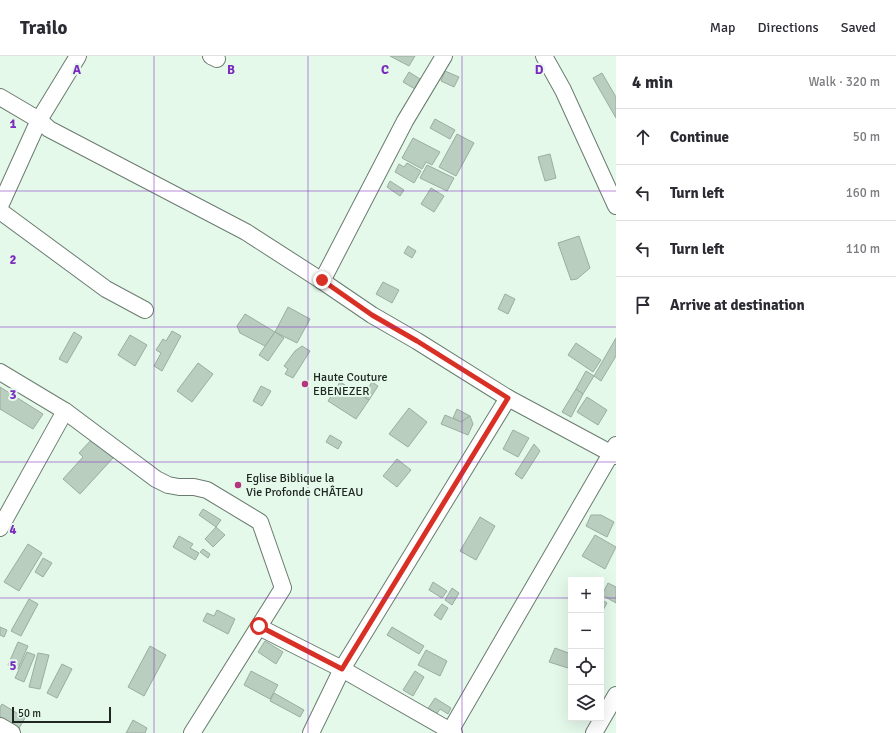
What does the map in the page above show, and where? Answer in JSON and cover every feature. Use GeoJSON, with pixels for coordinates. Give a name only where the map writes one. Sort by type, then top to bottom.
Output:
{"type":"FeatureCollection","features":[{"type":"Feature","properties":{"kind":"street"},"geometry":{"type":"LineString","coordinates":[[0,206],[39,120],[78,56]]}},
{"type":"Feature","properties":{"kind":"street"},"geometry":{"type":"LineString","coordinates":[[322,280],[405,121],[444,56]]}},
{"type":"Feature","properties":{"kind":"street"},"geometry":{"type":"LineString","coordinates":[[544,56],[563,90],[616,206]]}},
{"type":"Feature","properties":{"kind":"street"},"geometry":{"type":"LineString","coordinates":[[0,97],[39,120],[49,129],[246,232],[322,280],[372,315],[417,341],[508,398],[615,452],[451,732],[342,669],[259,626]]}},
{"type":"Feature","properties":{"kind":"street"},"geometry":{"type":"LineString","coordinates":[[0,211],[106,289],[145,310]]}},
{"type":"Feature","properties":{"kind":"street"},"geometry":{"type":"LineString","coordinates":[[0,372],[66,411],[156,479],[168,485],[194,487],[207,490],[260,522],[283,588],[192,733]]}},
{"type":"Feature","properties":{"kind":"street"},"geometry":{"type":"LineString","coordinates":[[311,733],[342,669],[508,398]]}},
{"type":"Feature","properties":{"kind":"street"},"geometry":{"type":"LineString","coordinates":[[0,528],[66,411]]}},
{"type":"Feature","properties":{"kind":"street"},"geometry":{"type":"LineString","coordinates":[[594,733],[616,695]]}},
{"type":"Feature","properties":{"kind":"street"},"geometry":{"type":"LineString","coordinates":[[0,726],[12,733]]}},
{"type":"Feature","properties":{"kind":"building"},"geometry":{"type":"Polygon","coordinates":[[[390,56],[415,56],[409,66],[390,56]]]}},
{"type":"Feature","properties":{"kind":"building"},"geometry":{"type":"Polygon","coordinates":[[[445,71],[459,77],[454,87],[441,81],[445,71]]]}},
{"type":"Feature","properties":{"kind":"building"},"geometry":{"type":"Polygon","coordinates":[[[409,72],[420,79],[415,89],[403,82],[409,72]]]}},
{"type":"Feature","properties":{"kind":"building"},"geometry":{"type":"Polygon","coordinates":[[[602,73],[616,97],[616,118],[593,78],[602,73]]]}},
{"type":"Feature","properties":{"kind":"building"},"geometry":{"type":"Polygon","coordinates":[[[435,119],[455,130],[450,139],[430,128],[435,119]]]}},
{"type":"Feature","properties":{"kind":"building"},"geometry":{"type":"Polygon","coordinates":[[[457,134],[474,143],[456,176],[439,167],[457,134]]]}},
{"type":"Feature","properties":{"kind":"building"},"geometry":{"type":"Polygon","coordinates":[[[413,138],[440,152],[432,165],[426,162],[422,169],[402,158],[413,138]]]}},
{"type":"Feature","properties":{"kind":"building"},"geometry":{"type":"Polygon","coordinates":[[[550,154],[556,178],[545,181],[538,157],[550,154]]]}},
{"type":"Feature","properties":{"kind":"building"},"geometry":{"type":"Polygon","coordinates":[[[407,163],[421,171],[414,183],[395,172],[399,164],[404,167],[407,163]]]}},
{"type":"Feature","properties":{"kind":"building"},"geometry":{"type":"Polygon","coordinates":[[[427,165],[454,178],[447,191],[420,178],[427,165]]]}},
{"type":"Feature","properties":{"kind":"building"},"geometry":{"type":"Polygon","coordinates":[[[390,181],[404,190],[400,196],[387,187],[390,181]]]}},
{"type":"Feature","properties":{"kind":"building"},"geometry":{"type":"Polygon","coordinates":[[[431,188],[444,196],[434,212],[421,204],[431,188]]]}},
{"type":"Feature","properties":{"kind":"building"},"geometry":{"type":"Polygon","coordinates":[[[579,236],[590,268],[577,279],[571,280],[558,243],[579,236]]]}},
{"type":"Feature","properties":{"kind":"building"},"geometry":{"type":"Polygon","coordinates":[[[408,246],[416,251],[412,258],[404,253],[408,246]]]}},
{"type":"Feature","properties":{"kind":"building"},"geometry":{"type":"Polygon","coordinates":[[[383,282],[399,290],[392,303],[376,294],[383,282]]]}},
{"type":"Feature","properties":{"kind":"building"},"geometry":{"type":"Polygon","coordinates":[[[505,294],[515,299],[508,314],[498,309],[505,294]]]}},
{"type":"Feature","properties":{"kind":"building"},"geometry":{"type":"Polygon","coordinates":[[[288,307],[310,319],[297,343],[275,332],[288,307]]]}},
{"type":"Feature","properties":{"kind":"building"},"geometry":{"type":"Polygon","coordinates":[[[245,314],[275,332],[265,346],[240,333],[237,326],[245,314]]]}},
{"type":"Feature","properties":{"kind":"building"},"geometry":{"type":"Polygon","coordinates":[[[172,331],[181,336],[162,371],[154,366],[161,353],[156,350],[163,339],[166,341],[172,331]]]}},
{"type":"Feature","properties":{"kind":"building"},"geometry":{"type":"Polygon","coordinates":[[[74,332],[82,337],[67,363],[59,359],[74,332]]]}},
{"type":"Feature","properties":{"kind":"building"},"geometry":{"type":"Polygon","coordinates":[[[275,332],[284,338],[268,361],[259,355],[275,332]]]}},
{"type":"Feature","properties":{"kind":"building"},"geometry":{"type":"Polygon","coordinates":[[[130,335],[147,345],[135,366],[118,355],[130,335]]]}},
{"type":"Feature","properties":{"kind":"building"},"geometry":{"type":"Polygon","coordinates":[[[616,338],[616,356],[601,381],[594,376],[616,338]]]}},
{"type":"Feature","properties":{"kind":"building"},"geometry":{"type":"Polygon","coordinates":[[[576,343],[601,360],[593,372],[568,355],[576,343]]]}},
{"type":"Feature","properties":{"kind":"building"},"geometry":{"type":"Polygon","coordinates":[[[302,346],[310,351],[293,378],[285,374],[288,369],[284,366],[295,351],[302,346]]]}},
{"type":"Feature","properties":{"kind":"building"},"geometry":{"type":"Polygon","coordinates":[[[198,363],[213,374],[192,402],[177,391],[198,363]]]}},
{"type":"Feature","properties":{"kind":"building"},"geometry":{"type":"Polygon","coordinates":[[[586,371],[594,376],[583,394],[576,389],[586,371]]]}},
{"type":"Feature","properties":{"kind":"building"},"geometry":{"type":"Polygon","coordinates":[[[340,382],[369,400],[356,419],[328,401],[340,382]]]}},
{"type":"Feature","properties":{"kind":"building"},"geometry":{"type":"Polygon","coordinates":[[[372,382],[378,386],[369,400],[363,396],[372,382]]]}},
{"type":"Feature","properties":{"kind":"building"},"geometry":{"type":"Polygon","coordinates":[[[261,386],[271,391],[262,406],[253,401],[261,386]]]}},
{"type":"Feature","properties":{"kind":"building"},"geometry":{"type":"Polygon","coordinates":[[[0,387],[43,414],[33,429],[0,409],[0,387]]]}},
{"type":"Feature","properties":{"kind":"building"},"geometry":{"type":"Polygon","coordinates":[[[576,389],[583,394],[571,417],[562,412],[576,389]]]}},
{"type":"Feature","properties":{"kind":"building"},"geometry":{"type":"Polygon","coordinates":[[[587,397],[607,410],[598,425],[577,412],[587,397]]]}},
{"type":"Feature","properties":{"kind":"building"},"geometry":{"type":"Polygon","coordinates":[[[409,408],[427,422],[408,447],[389,434],[409,408]]]}},
{"type":"Feature","properties":{"kind":"building"},"geometry":{"type":"Polygon","coordinates":[[[457,409],[470,416],[461,422],[453,418],[457,409]]]}},
{"type":"Feature","properties":{"kind":"building"},"geometry":{"type":"Polygon","coordinates":[[[445,415],[461,422],[470,416],[473,424],[468,435],[441,424],[445,415]]]}},
{"type":"Feature","properties":{"kind":"building"},"geometry":{"type":"Polygon","coordinates":[[[513,430],[529,438],[518,457],[503,449],[513,430]]]}},
{"type":"Feature","properties":{"kind":"building"},"geometry":{"type":"Polygon","coordinates":[[[330,435],[342,442],[338,449],[326,442],[330,435]]]}},
{"type":"Feature","properties":{"kind":"building"},"geometry":{"type":"Polygon","coordinates":[[[92,439],[113,458],[80,494],[63,479],[83,457],[79,453],[92,439]]]}},
{"type":"Feature","properties":{"kind":"building"},"geometry":{"type":"Polygon","coordinates":[[[534,444],[540,451],[522,479],[515,474],[534,444]]]}},
{"type":"Feature","properties":{"kind":"building"},"geometry":{"type":"Polygon","coordinates":[[[397,459],[411,470],[397,487],[383,476],[397,459]]]}},
{"type":"Feature","properties":{"kind":"building"},"geometry":{"type":"Polygon","coordinates":[[[203,509],[221,520],[216,527],[199,515],[203,509]]]}},
{"type":"Feature","properties":{"kind":"building"},"geometry":{"type":"Polygon","coordinates":[[[591,515],[601,515],[614,522],[607,537],[586,526],[591,515]]]}},
{"type":"Feature","properties":{"kind":"building"},"geometry":{"type":"Polygon","coordinates":[[[480,517],[495,526],[476,560],[460,551],[480,517]]]}},
{"type":"Feature","properties":{"kind":"building"},"geometry":{"type":"Polygon","coordinates":[[[216,527],[225,535],[213,547],[205,539],[216,527]]]}},
{"type":"Feature","properties":{"kind":"building"},"geometry":{"type":"Polygon","coordinates":[[[595,535],[616,547],[605,569],[582,556],[595,535]]]}},
{"type":"Feature","properties":{"kind":"building"},"geometry":{"type":"Polygon","coordinates":[[[179,536],[193,544],[190,548],[199,553],[195,560],[173,547],[179,536]]]}},
{"type":"Feature","properties":{"kind":"building"},"geometry":{"type":"Polygon","coordinates":[[[28,544],[42,553],[19,591],[4,582],[28,544]]]}},
{"type":"Feature","properties":{"kind":"building"},"geometry":{"type":"Polygon","coordinates":[[[203,549],[210,554],[208,558],[200,552],[203,549]]]}},
{"type":"Feature","properties":{"kind":"building"},"geometry":{"type":"Polygon","coordinates":[[[43,558],[52,563],[43,577],[35,572],[43,558]]]}},
{"type":"Feature","properties":{"kind":"building"},"geometry":{"type":"Polygon","coordinates":[[[433,582],[447,591],[442,598],[429,590],[433,582]]]}},
{"type":"Feature","properties":{"kind":"building"},"geometry":{"type":"Polygon","coordinates":[[[608,583],[616,587],[616,603],[604,596],[604,591],[608,583]]]}},
{"type":"Feature","properties":{"kind":"building"},"geometry":{"type":"Polygon","coordinates":[[[452,588],[459,593],[452,605],[445,600],[452,588]]]}},
{"type":"Feature","properties":{"kind":"building"},"geometry":{"type":"Polygon","coordinates":[[[29,599],[38,604],[21,636],[11,631],[29,599]]]}},
{"type":"Feature","properties":{"kind":"building"},"geometry":{"type":"Polygon","coordinates":[[[604,601],[607,603],[604,608],[604,601]]]}},
{"type":"Feature","properties":{"kind":"building"},"geometry":{"type":"Polygon","coordinates":[[[442,604],[448,608],[441,620],[434,615],[442,604]]]}},
{"type":"Feature","properties":{"kind":"building"},"geometry":{"type":"Polygon","coordinates":[[[217,610],[235,619],[228,634],[203,621],[207,613],[214,616],[217,610]]]}},
{"type":"Feature","properties":{"kind":"building"},"geometry":{"type":"Polygon","coordinates":[[[0,627],[7,630],[4,637],[0,635],[0,627]]]}},
{"type":"Feature","properties":{"kind":"building"},"geometry":{"type":"Polygon","coordinates":[[[392,627],[424,646],[419,654],[387,635],[392,627]]]}},
{"type":"Feature","properties":{"kind":"building"},"geometry":{"type":"Polygon","coordinates":[[[265,641],[283,652],[276,664],[258,652],[265,641]]]}},
{"type":"Feature","properties":{"kind":"building"},"geometry":{"type":"Polygon","coordinates":[[[18,642],[28,646],[18,669],[8,665],[18,642]]]}},
{"type":"Feature","properties":{"kind":"building"},"geometry":{"type":"Polygon","coordinates":[[[150,646],[166,655],[144,696],[128,687],[150,646]]]}},
{"type":"Feature","properties":{"kind":"building"},"geometry":{"type":"Polygon","coordinates":[[[555,648],[568,653],[568,668],[549,662],[555,648]]]}},
{"type":"Feature","properties":{"kind":"building"},"geometry":{"type":"Polygon","coordinates":[[[426,650],[447,661],[440,676],[418,665],[426,650]]]}},
{"type":"Feature","properties":{"kind":"building"},"geometry":{"type":"Polygon","coordinates":[[[27,652],[35,655],[24,682],[15,678],[27,652]]]}},
{"type":"Feature","properties":{"kind":"building"},"geometry":{"type":"Polygon","coordinates":[[[38,653],[49,655],[40,689],[29,687],[38,653]]]}},
{"type":"Feature","properties":{"kind":"building"},"geometry":{"type":"Polygon","coordinates":[[[62,664],[72,669],[57,698],[47,693],[62,664]]]}},
{"type":"Feature","properties":{"kind":"building"},"geometry":{"type":"Polygon","coordinates":[[[251,671],[278,685],[270,699],[244,685],[251,671]]]}},
{"type":"Feature","properties":{"kind":"building"},"geometry":{"type":"Polygon","coordinates":[[[415,671],[424,677],[413,696],[403,690],[415,671]]]}},
{"type":"Feature","properties":{"kind":"building"},"geometry":{"type":"Polygon","coordinates":[[[274,693],[304,710],[300,717],[270,701],[274,693]]]}},
{"type":"Feature","properties":{"kind":"building"},"geometry":{"type":"Polygon","coordinates":[[[435,698],[451,708],[448,714],[440,709],[436,715],[427,710],[435,698]]]}},
{"type":"Feature","properties":{"kind":"building"},"geometry":{"type":"Polygon","coordinates":[[[2,704],[25,718],[18,730],[0,720],[0,707],[2,704]]]}},
{"type":"Feature","properties":{"kind":"building"},"geometry":{"type":"Polygon","coordinates":[[[133,720],[147,728],[145,733],[126,733],[133,720]]]}},
{"type":"Feature","properties":{"kind":"place","name":"Haute Couture EBENEZER"},"geometry":{"type":"Point","coordinates":[305,384]}},
{"type":"Feature","properties":{"kind":"place","name":"Eglise Biblique la Vie Profonde CHÂTEAU"},"geometry":{"type":"Point","coordinates":[238,485]}},
{"type":"Feature","properties":{"kind":"route"},"geometry":{"type":"LineString","coordinates":[[259,626],[342,669],[508,398],[417,341],[372,315],[322,280]]}}]}
